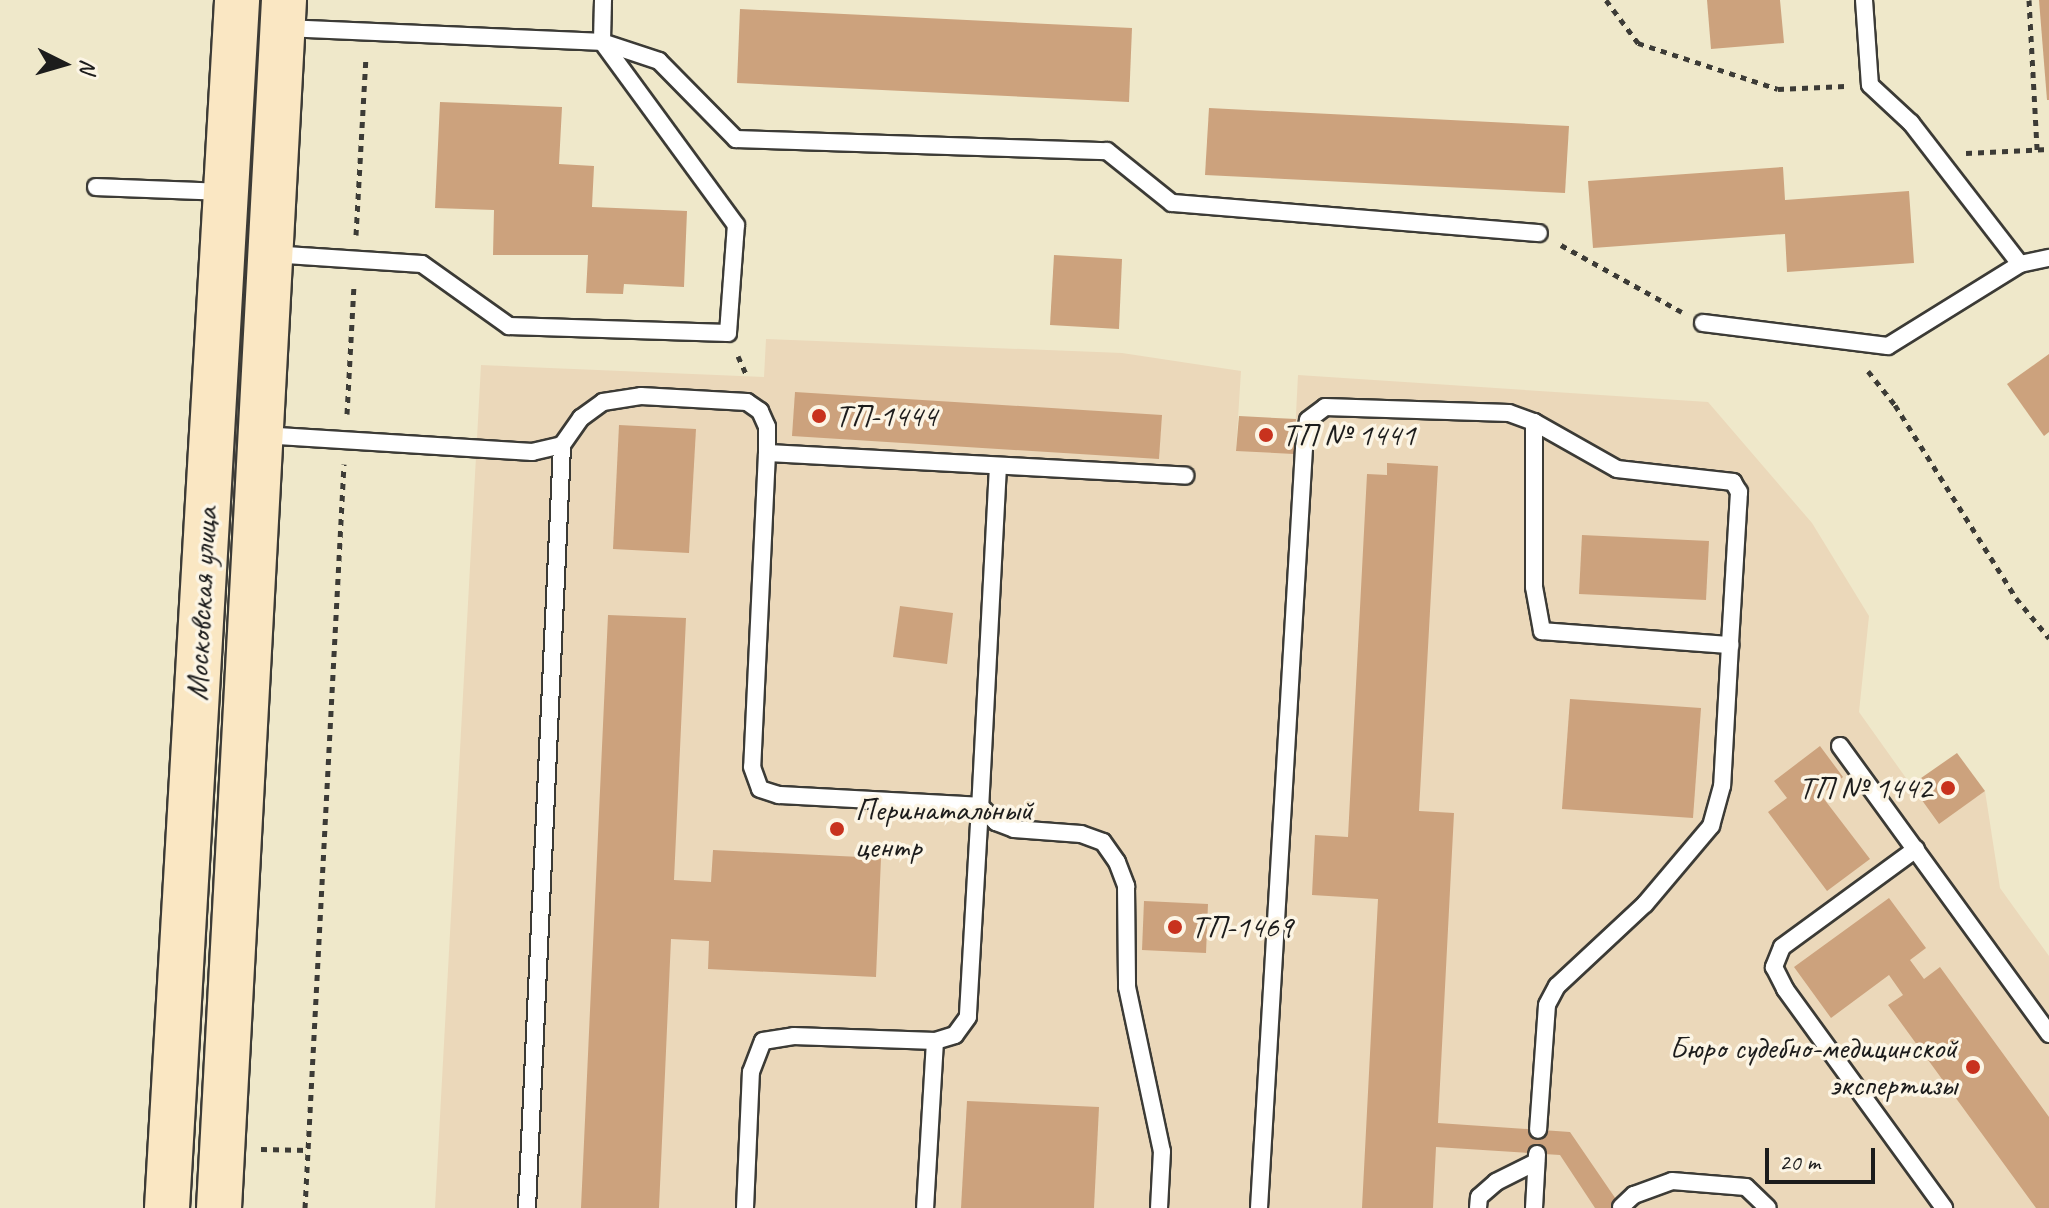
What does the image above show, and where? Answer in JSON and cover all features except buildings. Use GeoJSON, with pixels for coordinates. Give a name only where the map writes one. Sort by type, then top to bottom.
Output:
{"type":"FeatureCollection","features":[{"type":"Feature","properties":{"kind":"main road","name":"Московская улица"},"geometry":{"type":"LineString","coordinates":[[167,1208],[237,0]]}},
{"type":"Feature","properties":{"kind":"main road","name":"Московская улица"},"geometry":{"type":"LineString","coordinates":[[219,1208],[283,14]]}},
{"type":"Feature","properties":{"kind":"lane"},"geometry":{"type":"LineString","coordinates":[[270,254],[422,264],[509,326],[728,333],[736,225],[602,42],[603,0]]}},
{"type":"Feature","properties":{"kind":"lane"},"geometry":{"type":"LineString","coordinates":[[1864,0],[1870,85],[1936,155],[2020,264]]}},
{"type":"Feature","properties":{"kind":"lane"},"geometry":{"type":"LineString","coordinates":[[283,14],[367,31],[602,42],[659,61],[736,139],[1107,151],[1172,203],[1539,233]]}},
{"type":"Feature","properties":{"kind":"lane"},"geometry":{"type":"LineString","coordinates":[[96,187],[226,192]]}},
{"type":"Feature","properties":{"kind":"lane"},"geometry":{"type":"LineString","coordinates":[[1703,323],[1888,346],[2020,264],[2049,258]]}},
{"type":"Feature","properties":{"kind":"lane"},"geometry":{"type":"LineString","coordinates":[[527,1208],[562,445],[581,418],[603,402],[641,396],[747,402],[760,411],[767,427],[752,767],[760,789],[779,795],[980,806],[996,822],[1014,829],[1081,834],[1103,842],[1117,862],[1126,886],[1127,987],[1162,1151],[1159,1208]]}},
{"type":"Feature","properties":{"kind":"lane"},"geometry":{"type":"LineString","coordinates":[[1259,1208],[1308,420],[1325,407],[1509,413],[1534,422],[1617,469],[1733,482],[1739,492],[1722,786],[1711,826],[1645,904],[1557,986],[1547,1005],[1538,1130]]}},
{"type":"Feature","properties":{"kind":"lane"},"geometry":{"type":"LineString","coordinates":[[1534,422],[1534,587],[1542,631],[1730,645]]}},
{"type":"Feature","properties":{"kind":"lane"},"geometry":{"type":"LineString","coordinates":[[259,434],[532,452],[562,445]]}},
{"type":"Feature","properties":{"kind":"lane"},"geometry":{"type":"LineString","coordinates":[[767,453],[1185,476]]}},
{"type":"Feature","properties":{"kind":"lane"},"geometry":{"type":"LineString","coordinates":[[745,1208],[751,1072],[763,1041],[794,1036],[935,1041],[955,1035],[968,1017],[998,466]]}},
{"type":"Feature","properties":{"kind":"lane"},"geometry":{"type":"LineString","coordinates":[[1840,746],[2049,1034]]}},
{"type":"Feature","properties":{"kind":"lane"},"geometry":{"type":"LineString","coordinates":[[1916,849],[1782,947],[1774,967],[1785,989],[1944,1208]]}},
{"type":"Feature","properties":{"kind":"lane"},"geometry":{"type":"LineString","coordinates":[[925,1208],[935,1041]]}},
{"type":"Feature","properties":{"kind":"lane"},"geometry":{"type":"LineString","coordinates":[[1478,1208],[1479,1197],[1496,1182],[1537,1158],[1534,1208]]}},
{"type":"Feature","properties":{"kind":"lane"},"geometry":{"type":"LineString","coordinates":[[1621,1207],[1634,1195],[1672,1181],[1746,1187],[1768,1208]]}},
{"type":"Feature","properties":{"kind":"path"},"geometry":{"type":"LineString","coordinates":[[1606,0],[1638,43],[1778,89],[1870,85]]}},
{"type":"Feature","properties":{"kind":"path"},"geometry":{"type":"LineString","coordinates":[[2029,0],[2037,150]]}},
{"type":"Feature","properties":{"kind":"path"},"geometry":{"type":"LineString","coordinates":[[305,1208],[367,31]]}},
{"type":"Feature","properties":{"kind":"path"},"geometry":{"type":"LineString","coordinates":[[1936,155],[2049,149]]}},
{"type":"Feature","properties":{"kind":"path"},"geometry":{"type":"LineString","coordinates":[[1539,233],[1703,323]]}},
{"type":"Feature","properties":{"kind":"path"},"geometry":{"type":"LineString","coordinates":[[728,333],[760,411]]}},
{"type":"Feature","properties":{"kind":"path"},"geometry":{"type":"LineString","coordinates":[[1842,340],[1895,405],[2016,598],[2049,638]]}},
{"type":"Feature","properties":{"kind":"path"},"geometry":{"type":"LineString","coordinates":[[252,1148],[308,1150]]}},
{"type":"Feature","properties":{"kind":"shaded area"},"geometry":{"type":"Polygon","coordinates":[[[766,339],[1122,353],[1241,371],[1236,450],[1294,453],[1298,375],[1708,402],[1812,523],[1869,616],[1859,712],[1938,823],[1985,791],[2000,888],[2049,956],[2049,1208],[435,1208],[481,365],[764,377],[766,339]]]}},
{"type":"Feature","properties":{"kind":"place","name":"ТП-1444"},"geometry":{"type":"Point","coordinates":[819,416]}},
{"type":"Feature","properties":{"kind":"place","name":"ТП № 1441"},"geometry":{"type":"Point","coordinates":[1266,435]}},
{"type":"Feature","properties":{"kind":"place","name":"ТП № 1442"},"geometry":{"type":"Point","coordinates":[1948,788]}},
{"type":"Feature","properties":{"kind":"place","name":"Перинатальный центр"},"geometry":{"type":"Point","coordinates":[837,829]}},
{"type":"Feature","properties":{"kind":"place","name":"ТП-1469"},"geometry":{"type":"Point","coordinates":[1175,927]}},
{"type":"Feature","properties":{"kind":"place","name":"Бюро судебно-медицинской экспертизы"},"geometry":{"type":"Point","coordinates":[1973,1067]}}]}
